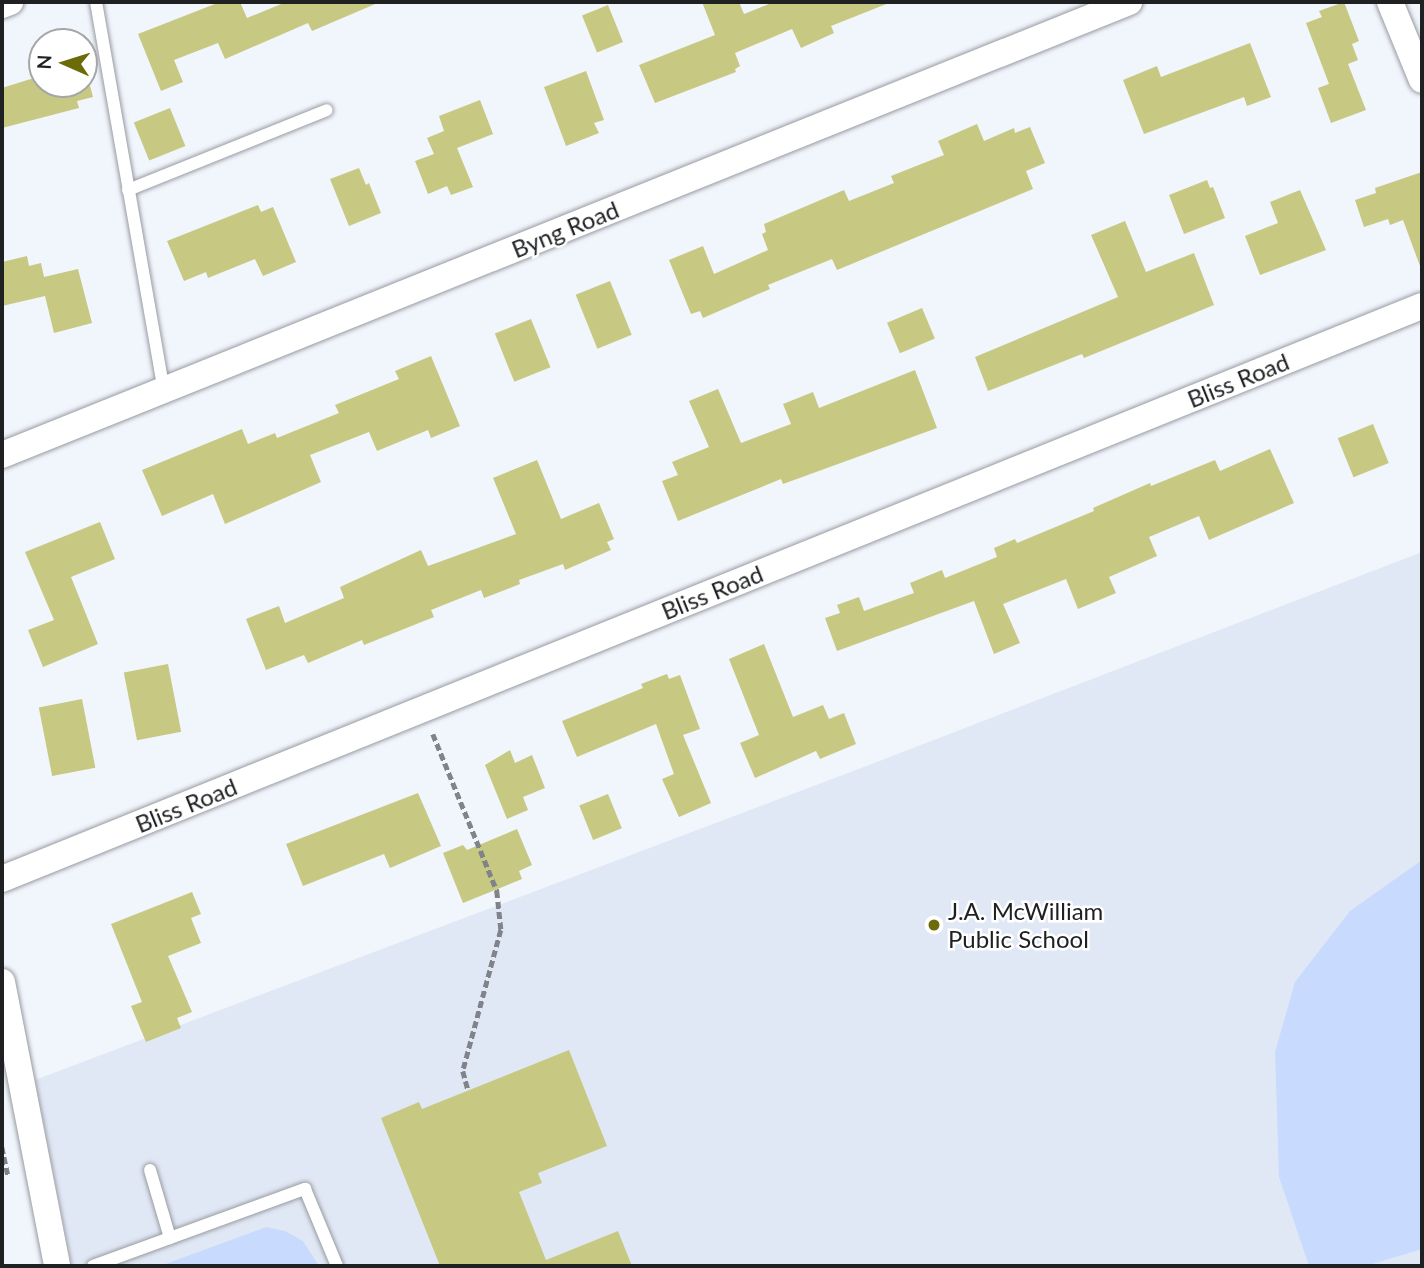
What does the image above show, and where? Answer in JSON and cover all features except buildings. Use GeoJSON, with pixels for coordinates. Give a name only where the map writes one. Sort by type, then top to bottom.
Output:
{"type":"FeatureCollection","features":[{"type":"Feature","properties":{"kind":"street"},"geometry":{"type":"LineString","coordinates":[[2,5],[10,2]]}},
{"type":"Feature","properties":{"kind":"street","name":"Byng Road"},"geometry":{"type":"LineString","coordinates":[[2,455],[1129,2]]}},
{"type":"Feature","properties":{"kind":"street"},"geometry":{"type":"LineString","coordinates":[[1390,2],[1422,80]]}},
{"type":"Feature","properties":{"kind":"street","name":"Bliss Road"},"geometry":{"type":"LineString","coordinates":[[2,879],[1422,306]]}},
{"type":"Feature","properties":{"kind":"street"},"geometry":{"type":"LineString","coordinates":[[2,982],[57,1266]]}},
{"type":"Feature","properties":{"kind":"lane"},"geometry":{"type":"LineString","coordinates":[[96,2],[164,391]]}},
{"type":"Feature","properties":{"kind":"lane"},"geometry":{"type":"LineString","coordinates":[[128,190],[327,110]]}},
{"type":"Feature","properties":{"kind":"lane"},"geometry":{"type":"LineString","coordinates":[[150,1170],[170,1238]]}},
{"type":"Feature","properties":{"kind":"lane"},"geometry":{"type":"LineString","coordinates":[[93,1266],[305,1189],[337,1266]]}},
{"type":"Feature","properties":{"kind":"path"},"geometry":{"type":"LineString","coordinates":[[430,727],[497,891],[501,930],[463,1071],[468,1090]]}},
{"type":"Feature","properties":{"kind":"shaded area","name":"J.A. McWilliam Public School"},"geometry":{"type":"Polygon","coordinates":[[[1422,552],[1422,1266],[72,1266],[35,1080],[856,770],[1422,552]]]}},
{"type":"Feature","properties":{"kind":"shaded area"},"geometry":{"type":"Polygon","coordinates":[[[1422,860],[1422,1249],[1366,1266],[1309,1266],[1279,1177],[1275,1052],[1295,982],[1350,911],[1422,860]]]}},
{"type":"Feature","properties":{"kind":"shaded area"},"geometry":{"type":"Polygon","coordinates":[[[266,1227],[285,1231],[303,1241],[319,1266],[160,1266],[266,1227]]]}},
{"type":"Feature","properties":{"kind":"place","name":"J.A. McWilliam Public School"},"geometry":{"type":"Point","coordinates":[934,925]}}]}
